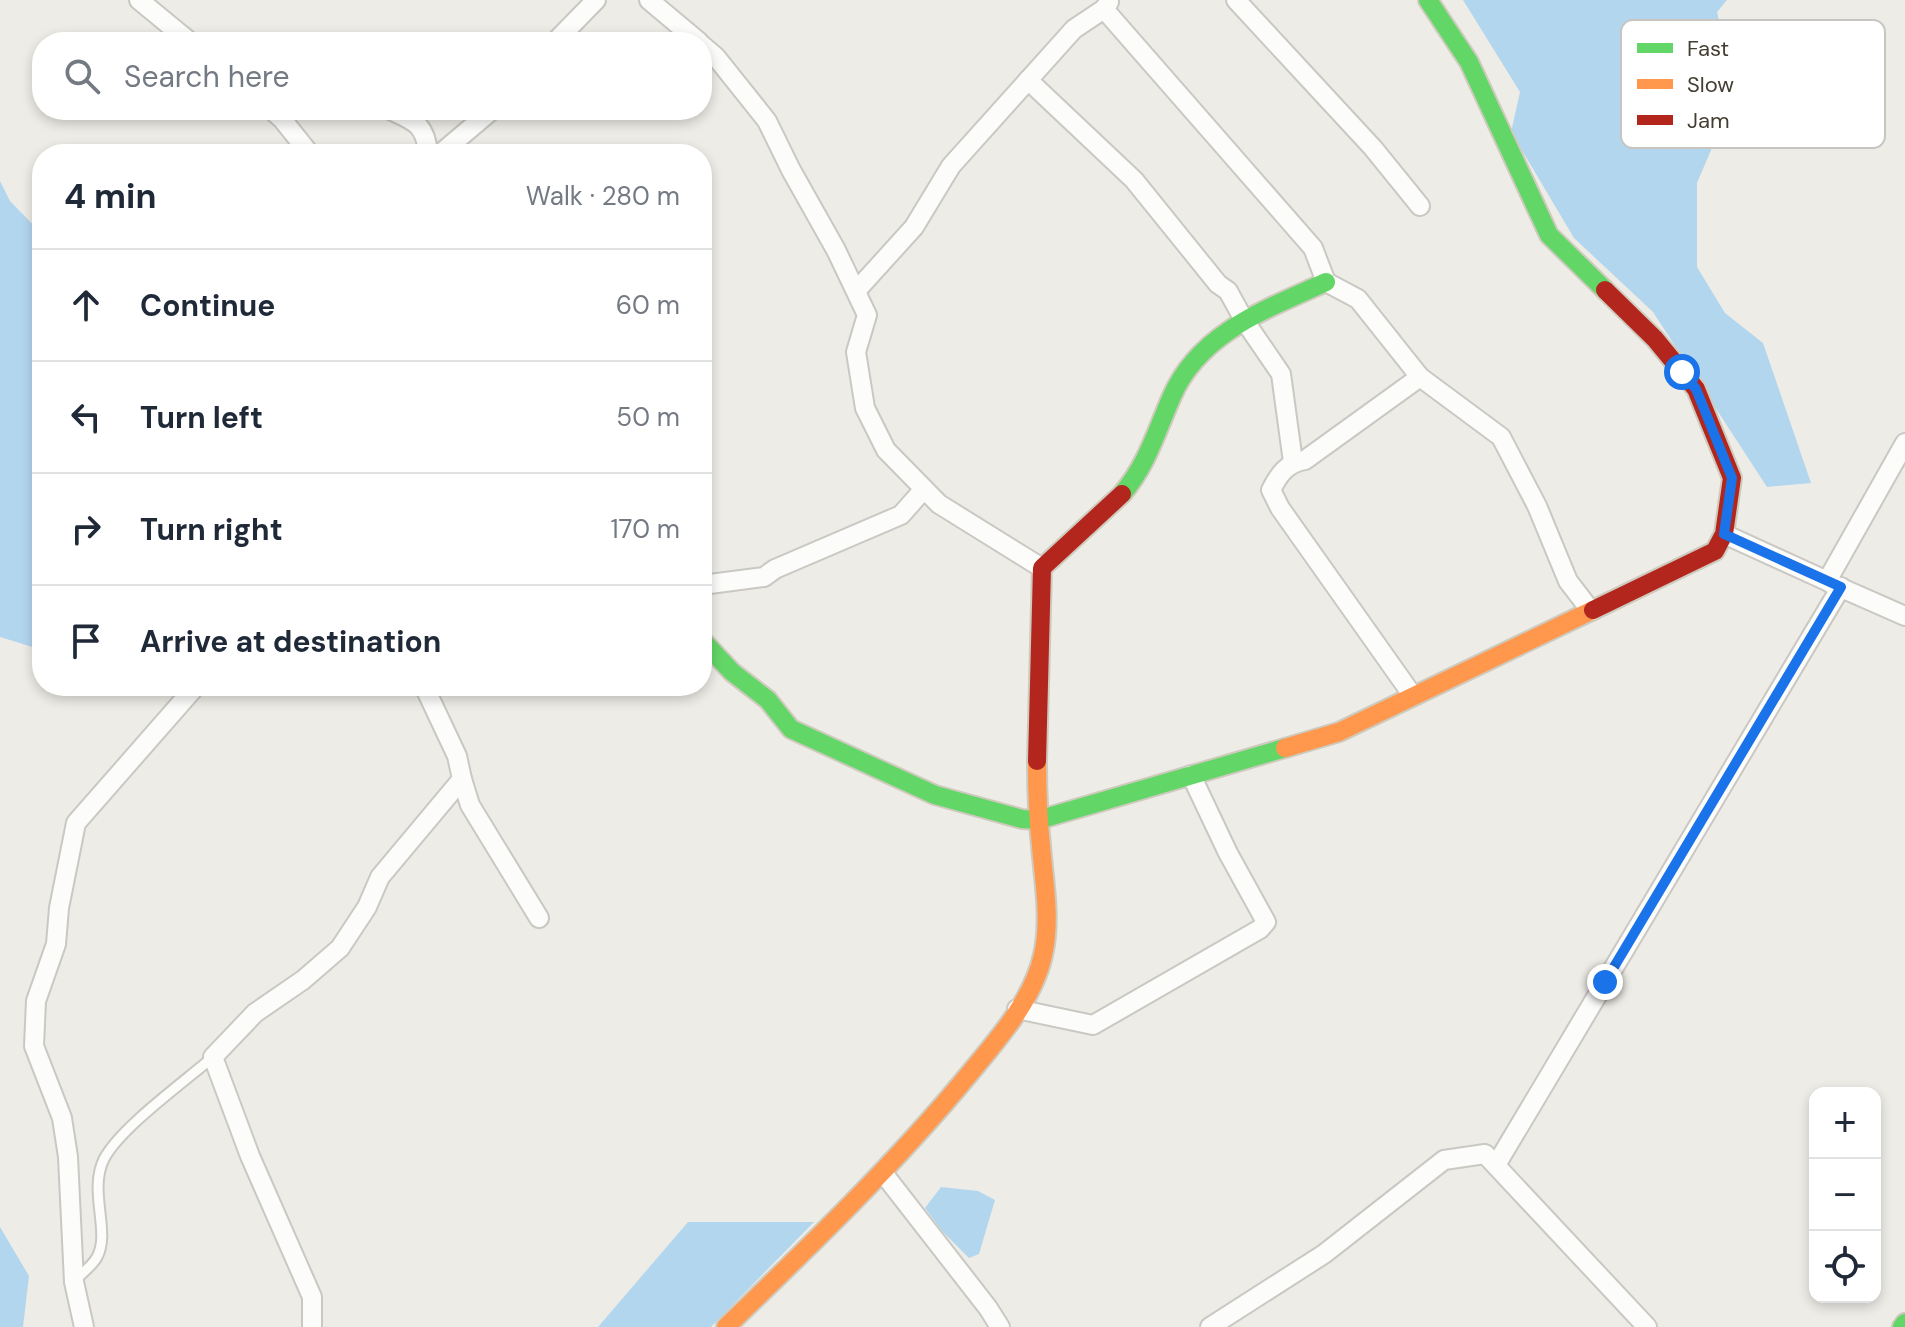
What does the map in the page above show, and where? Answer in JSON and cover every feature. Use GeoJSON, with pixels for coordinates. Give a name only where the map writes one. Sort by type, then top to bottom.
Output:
{"type":"FeatureCollection","features":[{"type":"Feature","properties":{"kind":"street"},"geometry":{"type":"LineString","coordinates":[[139,0],[178,32]]}},
{"type":"Feature","properties":{"kind":"street"},"geometry":{"type":"LineString","coordinates":[[565,32],[596,0]]}},
{"type":"Feature","properties":{"kind":"street"},"geometry":{"type":"LineString","coordinates":[[649,0],[686,32]]}},
{"type":"Feature","properties":{"kind":"street"},"geometry":{"type":"LineString","coordinates":[[1236,0],[1373,148],[1420,206]]}},
{"type":"Feature","properties":{"kind":"street"},"geometry":{"type":"LineString","coordinates":[[712,651],[732,672],[768,700],[791,729],[935,795],[1022,819],[1038,820],[1339,732],[1715,551],[1724,534],[1732,478],[1696,389],[1655,339],[1549,235],[1469,62],[1428,0]]}},
{"type":"Feature","properties":{"kind":"street"},"geometry":{"type":"LineString","coordinates":[[856,291],[914,227],[951,166],[1074,29],[1107,5],[1313,248],[1326,282],[1358,299],[1420,377],[1501,437],[1537,506],[1568,581],[1591,611]]}},
{"type":"Feature","properties":{"kind":"street"},"geometry":{"type":"LineString","coordinates":[[712,54],[767,121],[867,315],[856,352],[865,408],[886,450],[939,504],[1042,568]]}},
{"type":"Feature","properties":{"kind":"street"},"geometry":{"type":"LineString","coordinates":[[1028,80],[1134,180],[1218,284],[1228,291],[1281,374],[1293,462]]}},
{"type":"Feature","properties":{"kind":"street"},"geometry":{"type":"LineString","coordinates":[[283,120],[302,144]]}},
{"type":"Feature","properties":{"kind":"street"},"geometry":{"type":"LineString","coordinates":[[412,120],[418,123],[427,144]]}},
{"type":"Feature","properties":{"kind":"street"},"geometry":{"type":"LineString","coordinates":[[452,144],[480,120]]}},
{"type":"Feature","properties":{"kind":"street"},"geometry":{"type":"LineString","coordinates":[[726,1327],[883,1173],[943,1107],[998,1038],[1017,1009],[1043,956],[1046,910],[1038,820],[1035,728],[1042,568],[1125,490],[1149,455],[1173,393],[1195,356],[1244,320],[1326,282]]}},
{"type":"Feature","properties":{"kind":"street"},"geometry":{"type":"LineString","coordinates":[[1413,696],[1280,508],[1271,490],[1278,476],[1293,462],[1305,460],[1420,377]]}},
{"type":"Feature","properties":{"kind":"street"},"geometry":{"type":"LineString","coordinates":[[1496,1165],[1834,584],[1905,443]]}},
{"type":"Feature","properties":{"kind":"street"},"geometry":{"type":"LineString","coordinates":[[712,584],[764,577],[775,569],[901,515],[924,489]]}},
{"type":"Feature","properties":{"kind":"street"},"geometry":{"type":"LineString","coordinates":[[1724,534],[1905,616]]}},
{"type":"Feature","properties":{"kind":"street"},"geometry":{"type":"LineString","coordinates":[[84,1327],[74,1282],[68,1157],[62,1118],[34,1046],[36,1001],[56,944],[59,908],[76,823],[187,696]]}},
{"type":"Feature","properties":{"kind":"street"},"geometry":{"type":"LineString","coordinates":[[429,696],[457,756],[470,805],[539,918]]}},
{"type":"Feature","properties":{"kind":"street"},"geometry":{"type":"LineString","coordinates":[[1017,1009],[1093,1025],[1260,929],[1266,922],[1228,853],[1191,775]]}},
{"type":"Feature","properties":{"kind":"street"},"geometry":{"type":"LineString","coordinates":[[312,1327],[312,1297],[250,1156],[213,1057],[255,1013],[303,980],[340,948],[367,907],[380,877],[462,779]]}},
{"type":"Feature","properties":{"kind":"street"},"geometry":{"type":"LineString","coordinates":[[1210,1327],[1324,1254],[1444,1160],[1485,1154],[1647,1327]]}},
{"type":"Feature","properties":{"kind":"street"},"geometry":{"type":"LineString","coordinates":[[883,1173],[1000,1327]]}},
{"type":"Feature","properties":{"kind":"lane"},"geometry":{"type":"LineString","coordinates":[[74,1282],[98,1256],[101,1232],[96,1189],[104,1160],[123,1135],[213,1057]]}},
{"type":"Feature","properties":{"kind":"water"},"geometry":{"type":"Polygon","coordinates":[[[1463,0],[1727,0],[1717,12],[1719,20],[1621,20],[1621,148],[1712,148],[1697,183],[1697,267],[1725,313],[1763,343],[1811,483],[1767,487],[1653,312],[1574,238],[1511,132],[1520,92],[1463,0]]]}},
{"type":"Feature","properties":{"kind":"water"},"geometry":{"type":"Polygon","coordinates":[[[0,181],[10,201],[32,224],[32,647],[0,637],[0,181]]]}},
{"type":"Feature","properties":{"kind":"water"},"geometry":{"type":"Polygon","coordinates":[[[941,1187],[978,1191],[995,1200],[979,1254],[969,1258],[942,1231],[925,1208],[941,1187]]]}},
{"type":"Feature","properties":{"kind":"water"},"geometry":{"type":"Polygon","coordinates":[[[688,1222],[814,1222],[711,1327],[598,1327],[688,1222]]]}},
{"type":"Feature","properties":{"kind":"water"},"geometry":{"type":"Polygon","coordinates":[[[0,1227],[29,1276],[23,1327],[0,1327],[0,1227]]]}},
{"type":"Feature","properties":{"kind":"traffic: fast"},"geometry":{"type":"LineString","coordinates":[[1428,0],[1469,62],[1549,235],[1605,290]]}},
{"type":"Feature","properties":{"kind":"traffic: fast"},"geometry":{"type":"LineString","coordinates":[[1122,494],[1145,459],[1184,374],[1200,355],[1237,325],[1326,282]]}},
{"type":"Feature","properties":{"kind":"traffic: fast"},"geometry":{"type":"LineString","coordinates":[[712,651],[732,672],[768,700],[791,729],[935,795],[1022,819],[1038,820],[1285,748]]}},
{"type":"Feature","properties":{"kind":"traffic: fast"},"geometry":{"type":"LineString","coordinates":[[1902,1327],[1905,1323]]}},
{"type":"Feature","properties":{"kind":"traffic: slow"},"geometry":{"type":"LineString","coordinates":[[1285,748],[1339,732],[1593,610]]}},
{"type":"Feature","properties":{"kind":"traffic: slow"},"geometry":{"type":"LineString","coordinates":[[726,1327],[821,1235],[912,1140],[992,1047],[1023,1003],[1038,972],[1046,928],[1037,761]]}},
{"type":"Feature","properties":{"kind":"traffic: jam"},"geometry":{"type":"LineString","coordinates":[[1593,610],[1715,551],[1724,534],[1732,478],[1696,389],[1655,339],[1605,290]]}},
{"type":"Feature","properties":{"kind":"traffic: jam"},"geometry":{"type":"LineString","coordinates":[[1037,761],[1042,568],[1122,494]]}},
{"type":"Feature","properties":{"kind":"route"},"geometry":{"type":"LineString","coordinates":[[1605,982],[1841,587],[1724,534],[1732,478],[1696,389],[1682,372]]}}]}
